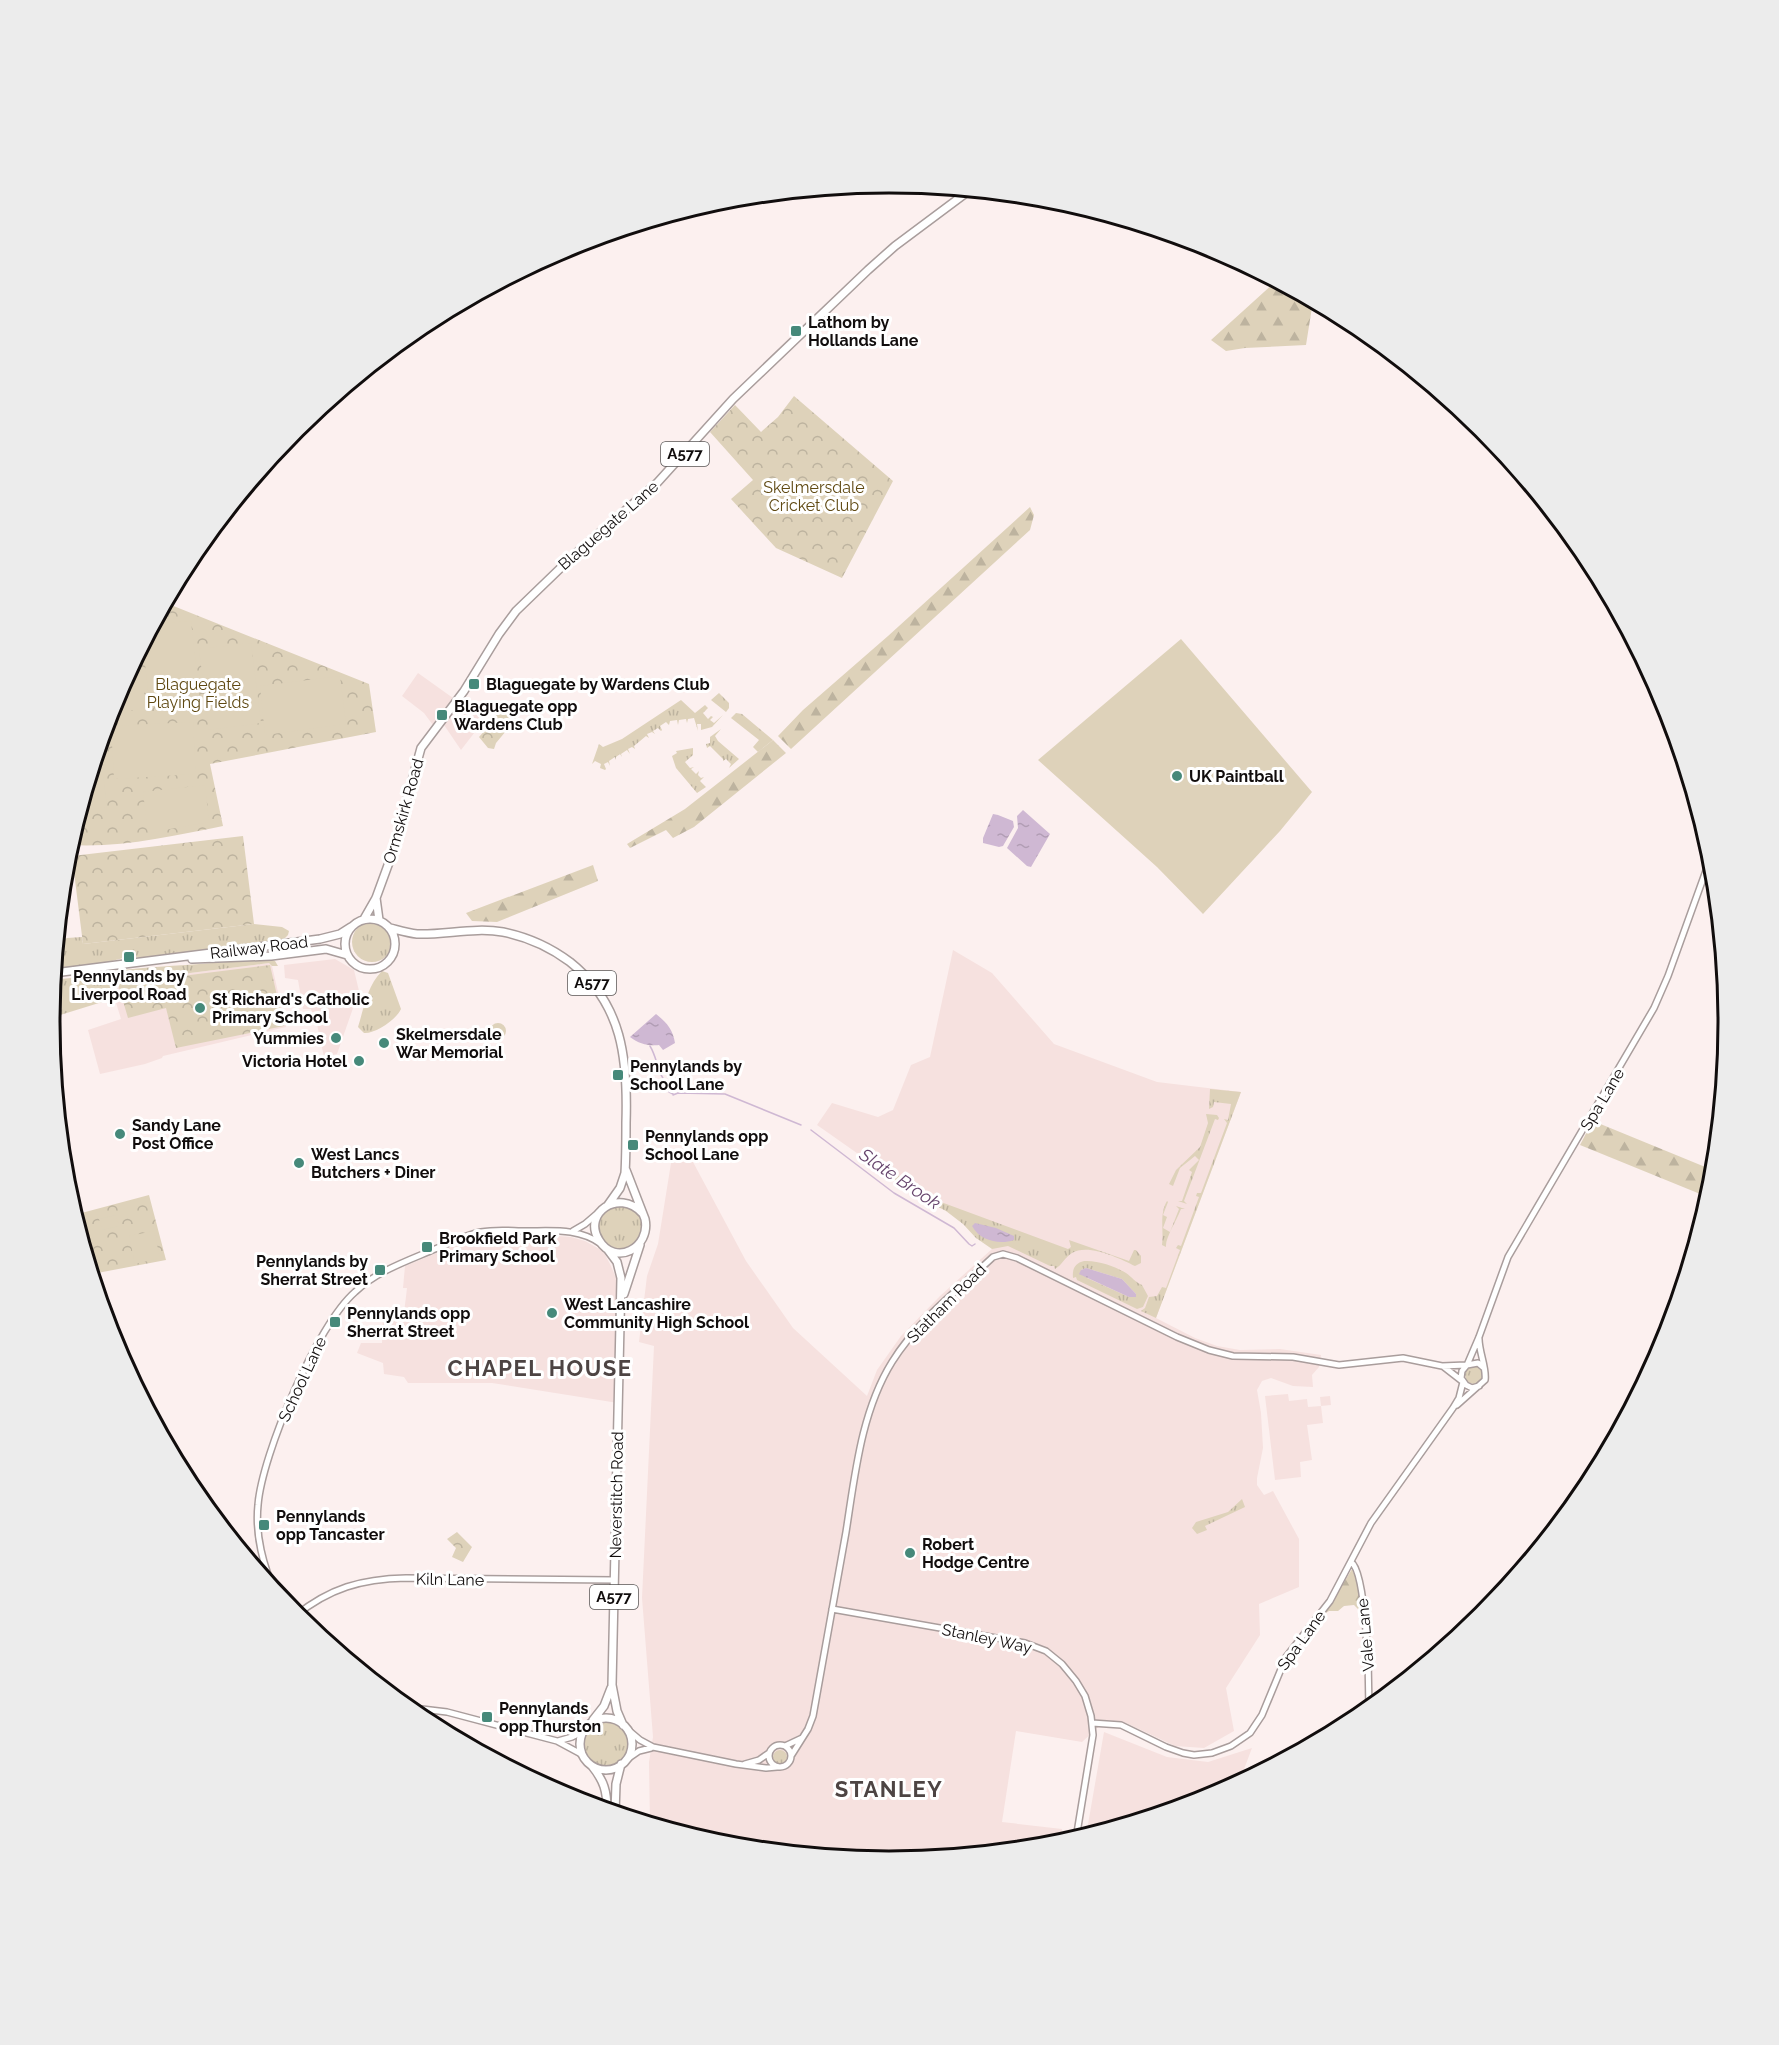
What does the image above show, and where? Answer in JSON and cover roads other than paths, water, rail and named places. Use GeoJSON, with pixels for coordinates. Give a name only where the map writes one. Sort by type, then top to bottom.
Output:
{"type":"FeatureCollection","features":[{"type":"Feature","properties":{"kind":"main road","name":"Blaguegate Lane"},"geometry":{"type":"LineString","coordinates":[[435,728],[464,691],[516,611],[574,555],[657,483],[733,399],[868,270],[895,246],[961,197]]}},
{"type":"Feature","properties":{"kind":"main road","name":"Ormskirk Road"},"geometry":{"type":"LineString","coordinates":[[364,920],[376,898],[391,857],[417,758],[435,728]]}},
{"type":"Feature","properties":{"kind":"main road","name":"Ormskirk Road"},"geometry":{"type":"LineString","coordinates":[[376,898],[379,921]]}},
{"type":"Feature","properties":{"kind":"main road","name":"A577"},"geometry":{"type":"LineString","coordinates":[[364,920],[379,921],[390,928],[416,934],[488,931],[523,937],[561,956],[591,983],[610,1012],[624,1053],[627,1092],[625,1167],[620,1188],[595,1224],[599,1241],[607,1248]]}},
{"type":"Feature","properties":{"kind":"main road"},"geometry":{"type":"LineString","coordinates":[[347,955],[345,941],[351,927],[364,920]]}},
{"type":"Feature","properties":{"kind":"main road","name":"Railway Road"},"geometry":{"type":"LineString","coordinates":[[62,972],[331,937],[351,927]]}},
{"type":"Feature","properties":{"kind":"main road"},"geometry":{"type":"LineString","coordinates":[[390,928],[395,945]]}},
{"type":"Feature","properties":{"kind":"main road","name":"A577"},"geometry":{"type":"LineString","coordinates":[[347,955],[356,966],[362,969],[376,969],[389,962],[395,945],[416,934]]}},
{"type":"Feature","properties":{"kind":"main road"},"geometry":{"type":"LineString","coordinates":[[296,942],[307,951]]}},
{"type":"Feature","properties":{"kind":"main road","name":"Railway Road"},"geometry":{"type":"LineString","coordinates":[[165,959],[272,956],[326,949],[347,955]]}},
{"type":"Feature","properties":{"kind":"main road","name":"A577"},"geometry":{"type":"LineString","coordinates":[[625,1167],[646,1226],[641,1242]]}},
{"type":"Feature","properties":{"kind":"main road"},"geometry":{"type":"LineString","coordinates":[[605,1207],[623,1201],[637,1207],[642,1213]]}},
{"type":"Feature","properties":{"kind":"main road"},"geometry":{"type":"LineString","coordinates":[[607,1248],[615,1252],[630,1251],[641,1242]]}},
{"type":"Feature","properties":{"kind":"main road","name":"Neverstitch Road"},"geometry":{"type":"LineString","coordinates":[[621,1305],[641,1242]]}},
{"type":"Feature","properties":{"kind":"main road","name":"Neverstitch Road"},"geometry":{"type":"LineString","coordinates":[[607,1248],[619,1267],[621,1305],[612,1685],[616,1711],[625,1727]]}},
{"type":"Feature","properties":{"kind":"main road","name":"Neverstitch Road"},"geometry":{"type":"LineString","coordinates":[[589,1724],[604,1706],[612,1685]]}},
{"type":"Feature","properties":{"kind":"main road"},"geometry":{"type":"LineString","coordinates":[[589,1724],[603,1718],[617,1721],[625,1727]]}},
{"type":"Feature","properties":{"kind":"main road","name":"A577"},"geometry":{"type":"LineString","coordinates":[[584,1731],[589,1724]]}},
{"type":"Feature","properties":{"kind":"main road","name":"A577"},"geometry":{"type":"LineString","coordinates":[[615,1805],[616,1784],[631,1744],[625,1727]]}},
{"type":"Feature","properties":{"kind":"main road"},"geometry":{"type":"LineString","coordinates":[[584,1731],[580,1743],[583,1755],[602,1778],[606,1789],[607,1802]]}},
{"type":"Feature","properties":{"kind":"main road"},"geometry":{"type":"LineString","coordinates":[[591,1766],[607,1770],[624,1762]]}},
{"type":"Feature","properties":{"kind":"street","name":"Spa Lane"},"geometry":{"type":"LineString","coordinates":[[1466,1365],[1516,1243],[1658,1002],[1705,873]]}},
{"type":"Feature","properties":{"kind":"street"},"geometry":{"type":"LineString","coordinates":[[571,1231],[585,1224],[605,1207]]}},
{"type":"Feature","properties":{"kind":"street","name":"School Lane"},"geometry":{"type":"LineString","coordinates":[[266,1569],[258,1519],[260,1490],[278,1432],[309,1358],[322,1334],[349,1297],[400,1263],[475,1233],[571,1231],[587,1236],[607,1248]]}},
{"type":"Feature","properties":{"kind":"street","name":"Statham Road"},"geometry":{"type":"LineString","coordinates":[[791,1756],[804,1737],[813,1716],[858,1463],[871,1406],[879,1385],[891,1363],[917,1328],[993,1257],[1003,1254],[1017,1258],[1177,1337],[1209,1350],[1233,1356],[1293,1357],[1339,1365],[1403,1358],[1442,1366],[1466,1365]]}},
{"type":"Feature","properties":{"kind":"street","name":"Spa Lane"},"geometry":{"type":"LineString","coordinates":[[1479,1337],[1480,1356],[1484,1368]]}},
{"type":"Feature","properties":{"kind":"street"},"geometry":{"type":"LineString","coordinates":[[1474,1363],[1484,1368],[1485,1380],[1479,1386],[1472,1388],[1463,1382],[1462,1371],[1466,1365],[1474,1363]]}},
{"type":"Feature","properties":{"kind":"street","name":"Statham Road"},"geometry":{"type":"LineString","coordinates":[[1442,1366],[1463,1382]]}},
{"type":"Feature","properties":{"kind":"street","name":"Spa Lane"},"geometry":{"type":"LineString","coordinates":[[1092,1723],[1120,1725],[1188,1755],[1212,1753],[1239,1742],[1250,1734],[1286,1657],[1330,1602],[1379,1511],[1453,1408],[1459,1398],[1463,1382]]}},
{"type":"Feature","properties":{"kind":"street","name":"Spa Lane"},"geometry":{"type":"LineString","coordinates":[[1453,1408],[1479,1386]]}},
{"type":"Feature","properties":{"kind":"street","name":"Vale Lane"},"geometry":{"type":"LineString","coordinates":[[1351,1562],[1358,1570],[1361,1592],[1368,1699]]}},
{"type":"Feature","properties":{"kind":"street","name":"Kiln Lane"},"geometry":{"type":"LineString","coordinates":[[304,1610],[328,1593],[378,1579],[614,1580]]}},
{"type":"Feature","properties":{"kind":"street","name":"Stanley Way"},"geometry":{"type":"LineString","coordinates":[[832,1609],[1025,1643],[1046,1651],[1062,1664],[1085,1696],[1092,1723],[1093,1735],[1077,1830]]}},
{"type":"Feature","properties":{"kind":"street"},"geometry":{"type":"LineString","coordinates":[[425,1709],[447,1712],[557,1741],[583,1755]]}},
{"type":"Feature","properties":{"kind":"street"},"geometry":{"type":"LineString","coordinates":[[625,1727],[640,1740],[653,1747],[744,1765],[777,1767],[787,1764],[791,1756],[785,1746]]}},
{"type":"Feature","properties":{"kind":"street"},"geometry":{"type":"LineString","coordinates":[[557,1741],[584,1731]]}},
{"type":"Feature","properties":{"kind":"street"},"geometry":{"type":"LineString","coordinates":[[744,1765],[759,1760],[777,1746],[785,1746],[804,1737]]}},
{"type":"Feature","properties":{"kind":"street"},"geometry":{"type":"LineString","coordinates":[[624,1762],[639,1751],[653,1747]]}},
{"type":"Feature","properties":{"kind":"street"},"geometry":{"type":"LineString","coordinates":[[770,1753],[771,1763],[777,1767]]}},
{"type":"Feature","properties":{"kind":"water"},"geometry":{"type":"Polygon","coordinates":[[[1023,810],[1050,834],[1031,867],[1007,848],[1018,828],[1017,816],[1023,810]]]}},
{"type":"Feature","properties":{"kind":"water"},"geometry":{"type":"Polygon","coordinates":[[[993,814],[1013,821],[1014,827],[1003,846],[999,847],[983,843],[993,814]]]}},
{"type":"Feature","properties":{"kind":"water"},"geometry":{"type":"Polygon","coordinates":[[[656,1014],[668,1026],[675,1043],[663,1050],[659,1045],[644,1044],[630,1037],[656,1014]]]}},
{"type":"Feature","properties":{"kind":"water"},"geometry":{"type":"Polygon","coordinates":[[[975,1223],[996,1228],[1014,1236],[1014,1240],[997,1242],[985,1238],[972,1226],[975,1223]]]}},
{"type":"Feature","properties":{"kind":"water"},"geometry":{"type":"Polygon","coordinates":[[[1086,1268],[1122,1279],[1136,1294],[1136,1297],[1129,1297],[1079,1274],[1086,1268]]]}},
{"type":"Feature","properties":{"kind":"waterway"},"geometry":{"type":"LineString","coordinates":[[650,1046],[669,1092],[673,1094]]}},
{"type":"Feature","properties":{"kind":"waterway","name":"Slate Brook"},"geometry":{"type":"LineString","coordinates":[[673,1095],[678,1093],[725,1094],[801,1125]]}},
{"type":"Feature","properties":{"kind":"waterway","name":"Slate Brook"},"geometry":{"type":"LineString","coordinates":[[811,1130],[894,1193],[954,1228],[972,1246],[975,1244]]}},
{"type":"Feature","properties":{"kind":"place","name":"Lathom by Hollands Lane"},"geometry":{"type":"Point","coordinates":[796,331]}},
{"type":"Feature","properties":{"kind":"place","name":"Blaguegate by Wardens Club"},"geometry":{"type":"Point","coordinates":[474,684]}},
{"type":"Feature","properties":{"kind":"place","name":"Blaguegate opp Wardens Club"},"geometry":{"type":"Point","coordinates":[442,715]}},
{"type":"Feature","properties":{"kind":"place","name":"UK Paintball"},"geometry":{"type":"Point","coordinates":[1177,776]}},
{"type":"Feature","properties":{"kind":"place","name":"Pennylands by Liverpool Road"},"geometry":{"type":"Point","coordinates":[129,957]}},
{"type":"Feature","properties":{"kind":"place","name":"St Richard's Catholic Primary School"},"geometry":{"type":"Point","coordinates":[200,1008]}},
{"type":"Feature","properties":{"kind":"place","name":"Yummies"},"geometry":{"type":"Point","coordinates":[336,1038]}},
{"type":"Feature","properties":{"kind":"place","name":"Skelmersdale War Memorial"},"geometry":{"type":"Point","coordinates":[384,1043]}},
{"type":"Feature","properties":{"kind":"place","name":"Victoria Hotel"},"geometry":{"type":"Point","coordinates":[359,1061]}},
{"type":"Feature","properties":{"kind":"place","name":"Pennylands by School Lane"},"geometry":{"type":"Point","coordinates":[618,1075]}},
{"type":"Feature","properties":{"kind":"place","name":"Sandy Lane Post Office"},"geometry":{"type":"Point","coordinates":[120,1134]}},
{"type":"Feature","properties":{"kind":"place","name":"Pennylands opp School Lane"},"geometry":{"type":"Point","coordinates":[633,1145]}},
{"type":"Feature","properties":{"kind":"place","name":"West Lancs Butchers + Diner"},"geometry":{"type":"Point","coordinates":[299,1163]}},
{"type":"Feature","properties":{"kind":"place","name":"Brookfield Park Primary School"},"geometry":{"type":"Point","coordinates":[427,1247]}},
{"type":"Feature","properties":{"kind":"place","name":"Pennylands by Sherrat Street"},"geometry":{"type":"Point","coordinates":[380,1270]}},
{"type":"Feature","properties":{"kind":"place","name":"West Lancashire Community High School"},"geometry":{"type":"Point","coordinates":[552,1313]}},
{"type":"Feature","properties":{"kind":"place","name":"Pennylands opp Sherrat Street"},"geometry":{"type":"Point","coordinates":[335,1322]}},
{"type":"Feature","properties":{"kind":"place","name":"Pennylands opp Tancaster"},"geometry":{"type":"Point","coordinates":[264,1525]}},
{"type":"Feature","properties":{"kind":"place","name":"Robert Hodge Centre"},"geometry":{"type":"Point","coordinates":[910,1553]}},
{"type":"Feature","properties":{"kind":"place","name":"Pennylands opp Thurston"},"geometry":{"type":"Point","coordinates":[487,1717]}},
{"type":"Feature","properties":{"kind":"district","name":"CHAPEL HOUSE"},"geometry":{"type":"Point","coordinates":[540,1368]}},
{"type":"Feature","properties":{"kind":"district","name":"STANLEY"},"geometry":{"type":"Point","coordinates":[889,1789]}},
{"type":"Feature","properties":{"kind":"park label","name":"Skelmersdale Cricket Club"},"geometry":{"type":"Point","coordinates":[814,496]}},
{"type":"Feature","properties":{"kind":"park label","name":"Blaguegate Playing Fields"},"geometry":{"type":"Point","coordinates":[198,693]}}]}
